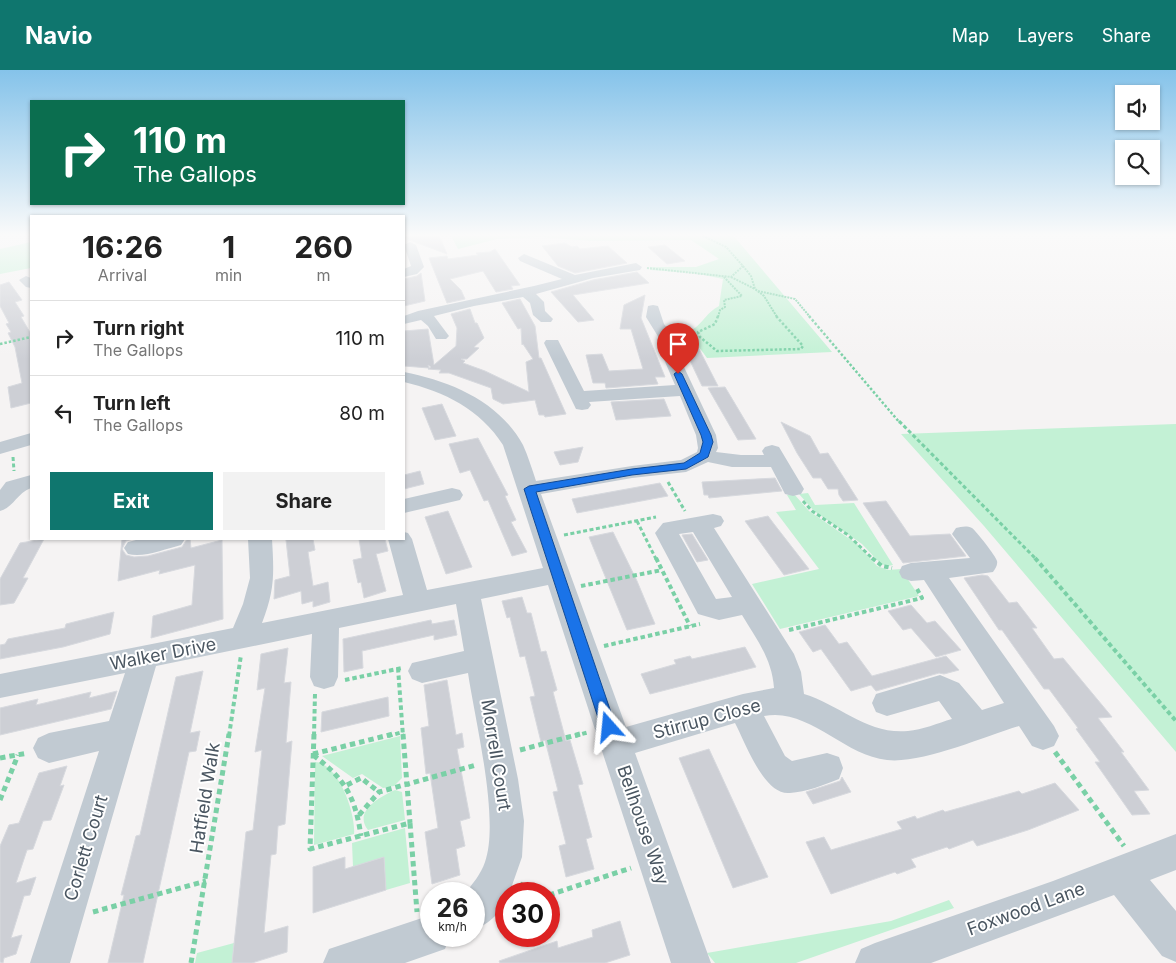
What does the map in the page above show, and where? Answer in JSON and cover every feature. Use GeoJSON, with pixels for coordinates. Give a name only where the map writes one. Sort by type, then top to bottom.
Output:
{"type":"FeatureCollection","features":[{"type":"Feature","properties":{"kind":"street"},"geometry":{"type":"LineString","coordinates":[[566,276],[574,279]]}},
{"type":"Feature","properties":{"kind":"street"},"geometry":{"type":"LineString","coordinates":[[405,320],[483,299],[526,292],[586,276]]}},
{"type":"Feature","properties":{"kind":"street"},"geometry":{"type":"LineString","coordinates":[[526,292],[537,302],[538,312],[546,319]]}},
{"type":"Feature","properties":{"kind":"street"},"geometry":{"type":"LineString","coordinates":[[424,314],[434,324],[441,336]]}},
{"type":"Feature","properties":{"kind":"street"},"geometry":{"type":"LineString","coordinates":[[529,489],[659,468],[686,466],[705,455],[708,442],[706,435],[668,350],[667,338],[658,314]]}},
{"type":"Feature","properties":{"kind":"street"},"geometry":{"type":"LineString","coordinates":[[552,343],[580,401],[685,390]]}},
{"type":"Feature","properties":{"kind":"street","name":"Bellhouse Way"},"geometry":{"type":"LineString","coordinates":[[405,377],[454,392],[494,418],[513,445],[691,963]]}},
{"type":"Feature","properties":{"kind":"street"},"geometry":{"type":"LineString","coordinates":[[705,455],[726,462],[740,463],[774,456],[793,489]]}},
{"type":"Feature","properties":{"kind":"street"},"geometry":{"type":"LineString","coordinates":[[405,506],[452,495]]}},
{"type":"Feature","properties":{"kind":"street"},"geometry":{"type":"LineString","coordinates":[[749,604],[719,610],[707,607],[667,533],[671,528],[697,520],[769,635],[788,672],[790,703]]}},
{"type":"Feature","properties":{"kind":"street"},"geometry":{"type":"LineString","coordinates":[[916,571],[984,566],[985,560],[964,534]]}},
{"type":"Feature","properties":{"kind":"street"},"geometry":{"type":"LineString","coordinates":[[136,548],[169,540]]}},
{"type":"Feature","properties":{"kind":"street"},"geometry":{"type":"LineString","coordinates":[[243,637],[256,604],[262,578],[260,540]]}},
{"type":"Feature","properties":{"kind":"street"},"geometry":{"type":"LineString","coordinates":[[400,540],[418,603]]}},
{"type":"Feature","properties":{"kind":"street"},"geometry":{"type":"LineString","coordinates":[[916,571],[1026,710],[1043,736]]}},
{"type":"Feature","properties":{"kind":"street","name":"Walker Drive"},"geometry":{"type":"LineString","coordinates":[[0,686],[467,593],[561,582]]}},
{"type":"Feature","properties":{"kind":"street","name":"Morrell Court"},"geometry":{"type":"LineString","coordinates":[[467,593],[507,824],[506,849],[499,873],[485,898]]}},
{"type":"Feature","properties":{"kind":"street"},"geometry":{"type":"LineString","coordinates":[[324,677],[326,621]]}},
{"type":"Feature","properties":{"kind":"street","name":"Corlett Court"},"geometry":{"type":"LineString","coordinates":[[50,963],[144,658]]}},
{"type":"Feature","properties":{"kind":"street"},"geometry":{"type":"LineString","coordinates":[[410,670],[479,659]]}},
{"type":"Feature","properties":{"kind":"street"},"geometry":{"type":"LineString","coordinates":[[887,703],[940,688],[949,692],[976,726]]}},
{"type":"Feature","properties":{"kind":"street","name":"Stirrup Close"},"geometry":{"type":"LineString","coordinates":[[615,744],[743,707],[774,701],[790,703],[809,709],[859,737],[885,745],[908,746],[1026,710]]}},
{"type":"Feature","properties":{"kind":"street"},"geometry":{"type":"LineString","coordinates":[[743,707],[774,767],[788,778],[827,768]]}},
{"type":"Feature","properties":{"kind":"street"},"geometry":{"type":"LineString","coordinates":[[48,748],[122,732]]}},
{"type":"Feature","properties":{"kind":"street","name":"Foxwood Lane"},"geometry":{"type":"LineString","coordinates":[[875,963],[1053,900],[1176,852]]}},
{"type":"Feature","properties":{"kind":"street"},"geometry":{"type":"LineString","coordinates":[[1129,870],[1176,942]]}},
{"type":"Feature","properties":{"kind":"street"},"geometry":{"type":"LineString","coordinates":[[342,963],[420,939]]}},
{"type":"Feature","properties":{"kind":"path"},"geometry":{"type":"LineString","coordinates":[[716,276],[731,277],[766,297],[782,323],[803,346],[801,349],[716,350],[700,337],[698,332],[715,324],[720,310],[725,307],[724,300],[742,296],[724,277]]}},
{"type":"Feature","properties":{"kind":"path"},"geometry":{"type":"LineString","coordinates":[[751,276],[756,290]]}},
{"type":"Feature","properties":{"kind":"path"},"geometry":{"type":"LineString","coordinates":[[756,290],[796,300],[894,416],[1048,571],[1176,721]]}},
{"type":"Feature","properties":{"kind":"path"},"geometry":{"type":"LineString","coordinates":[[0,344],[30,337]]}},
{"type":"Feature","properties":{"kind":"path"},"geometry":{"type":"LineString","coordinates":[[9,495],[15,444]]}},
{"type":"Feature","properties":{"kind":"path"},"geometry":{"type":"LineString","coordinates":[[659,468],[688,515],[697,520]]}},
{"type":"Feature","properties":{"kind":"path"},"geometry":{"type":"LineString","coordinates":[[769,635],[922,598],[916,571],[897,567],[886,568],[878,564],[860,544],[823,517],[811,511],[793,489]]}},
{"type":"Feature","properties":{"kind":"path"},"geometry":{"type":"LineString","coordinates":[[546,538],[661,516]]}},
{"type":"Feature","properties":{"kind":"path"},"geometry":{"type":"LineString","coordinates":[[637,521],[690,626]]}},
{"type":"Feature","properties":{"kind":"path"},"geometry":{"type":"LineString","coordinates":[[561,582],[662,570]]}},
{"type":"Feature","properties":{"kind":"path"},"geometry":{"type":"LineString","coordinates":[[583,650],[709,622]]}},
{"type":"Feature","properties":{"kind":"path","name":"Hatfield Walk"},"geometry":{"type":"LineString","coordinates":[[191,963],[206,881],[243,637]]}},
{"type":"Feature","properties":{"kind":"path"},"geometry":{"type":"LineString","coordinates":[[410,823],[310,849],[314,695],[324,677],[333,683],[410,670],[403,732],[410,823],[420,899]]}},
{"type":"Feature","properties":{"kind":"path"},"geometry":{"type":"LineString","coordinates":[[313,754],[403,732]]}},
{"type":"Feature","properties":{"kind":"path"},"geometry":{"type":"LineString","coordinates":[[1043,736],[1129,870]]}},
{"type":"Feature","properties":{"kind":"path"},"geometry":{"type":"LineString","coordinates":[[313,754],[336,771],[347,786],[358,814],[361,836]]}},
{"type":"Feature","properties":{"kind":"path"},"geometry":{"type":"LineString","coordinates":[[0,800],[18,755]]}},
{"type":"Feature","properties":{"kind":"path"},"geometry":{"type":"LineString","coordinates":[[347,786],[361,778],[379,792]]}},
{"type":"Feature","properties":{"kind":"path"},"geometry":{"type":"LineString","coordinates":[[560,891],[656,860]]}},
{"type":"Feature","properties":{"kind":"path"},"geometry":{"type":"LineString","coordinates":[[63,920],[206,881]]}},
{"type":"Feature","properties":{"kind":"green space"},"geometry":{"type":"Polygon","coordinates":[[[707,276],[767,276],[832,352],[707,358],[693,339],[692,330],[711,311],[719,306],[723,279],[707,276]]]}},
{"type":"Feature","properties":{"kind":"green space"},"geometry":{"type":"Polygon","coordinates":[[[1176,424],[1176,752],[984,526],[901,434],[1176,424]]]}},
{"type":"Feature","properties":{"kind":"green space"},"geometry":{"type":"Polygon","coordinates":[[[808,493],[815,505],[854,503],[893,565],[881,564],[862,544],[814,511],[799,494],[808,493]]]}},
{"type":"Feature","properties":{"kind":"green space"},"geometry":{"type":"Polygon","coordinates":[[[794,494],[809,511],[857,544],[877,566],[888,570],[901,569],[919,596],[780,629],[752,584],[819,569],[776,512],[796,510],[787,495],[794,494]]]}},
{"type":"Feature","properties":{"kind":"green space"},"geometry":{"type":"Polygon","coordinates":[[[400,736],[402,778],[394,786],[383,788],[362,774],[353,778],[322,756],[400,736]]]}},
{"type":"Feature","properties":{"kind":"green space"},"geometry":{"type":"Polygon","coordinates":[[[315,762],[324,765],[332,771],[344,791],[352,815],[354,834],[314,845],[315,762]]]}},
{"type":"Feature","properties":{"kind":"green space"},"geometry":{"type":"Polygon","coordinates":[[[395,790],[402,792],[405,820],[368,830],[364,823],[366,811],[376,801],[395,790]]]}},
{"type":"Feature","properties":{"kind":"green space"},"geometry":{"type":"Polygon","coordinates":[[[405,828],[410,883],[386,890],[384,857],[353,867],[352,843],[405,828]]]}},
{"type":"Feature","properties":{"kind":"green space"},"geometry":{"type":"Polygon","coordinates":[[[949,900],[954,908],[796,963],[715,963],[707,953],[891,921],[949,900]]]}},
{"type":"Feature","properties":{"kind":"green space"},"geometry":{"type":"Polygon","coordinates":[[[234,943],[232,963],[195,963],[197,953],[234,943]]]}},
{"type":"Feature","properties":{"kind":"building"},"geometry":{"type":"Polygon","coordinates":[[[421,276],[425,301],[405,306],[405,279],[421,276]]]}},
{"type":"Feature","properties":{"kind":"building"},"geometry":{"type":"Polygon","coordinates":[[[436,276],[464,276],[450,279],[461,290],[465,299],[447,303],[436,276]]]}},
{"type":"Feature","properties":{"kind":"building"},"geometry":{"type":"Polygon","coordinates":[[[486,276],[514,276],[520,285],[511,286],[513,289],[496,292],[486,276]]]}},
{"type":"Feature","properties":{"kind":"building"},"geometry":{"type":"Polygon","coordinates":[[[617,276],[641,276],[649,283],[573,295],[594,320],[578,322],[551,292],[593,280],[617,276]]]}},
{"type":"Feature","properties":{"kind":"building"},"geometry":{"type":"Polygon","coordinates":[[[9,282],[22,300],[15,302],[24,316],[21,317],[30,332],[30,403],[11,408],[8,387],[22,383],[15,347],[8,333],[11,332],[6,324],[9,323],[0,306],[0,285],[9,282]]]}},
{"type":"Feature","properties":{"kind":"building"},"geometry":{"type":"Polygon","coordinates":[[[645,295],[641,318],[665,377],[655,377],[658,384],[606,388],[605,383],[593,383],[586,355],[602,354],[609,371],[643,369],[631,329],[620,329],[624,305],[645,295]]]}},
{"type":"Feature","properties":{"kind":"building"},"geometry":{"type":"Polygon","coordinates":[[[520,299],[535,326],[539,358],[541,358],[566,414],[545,417],[544,415],[539,415],[535,400],[503,404],[493,399],[491,388],[449,373],[439,373],[441,370],[428,369],[431,367],[428,365],[429,368],[405,366],[405,331],[428,329],[434,365],[456,346],[457,328],[451,314],[470,309],[475,323],[477,323],[484,338],[474,347],[479,348],[467,359],[461,359],[465,361],[463,363],[485,371],[529,392],[526,362],[533,359],[522,345],[521,328],[518,329],[502,303],[520,299]]]}},
{"type":"Feature","properties":{"kind":"building"},"geometry":{"type":"Polygon","coordinates":[[[698,347],[718,386],[702,386],[684,348],[698,347]]]}},
{"type":"Feature","properties":{"kind":"building"},"geometry":{"type":"Polygon","coordinates":[[[725,387],[756,439],[738,440],[708,388],[725,387]]]}},
{"type":"Feature","properties":{"kind":"building"},"geometry":{"type":"Polygon","coordinates":[[[664,399],[671,416],[616,420],[611,402],[664,399]]]}},
{"type":"Feature","properties":{"kind":"building"},"geometry":{"type":"Polygon","coordinates":[[[442,404],[456,436],[435,440],[422,408],[442,404]]]}},
{"type":"Feature","properties":{"kind":"building"},"geometry":{"type":"Polygon","coordinates":[[[781,422],[810,436],[820,454],[828,453],[858,500],[843,501],[838,489],[828,489],[821,478],[813,478],[781,422]]]}},
{"type":"Feature","properties":{"kind":"building"},"geometry":{"type":"Polygon","coordinates":[[[478,438],[508,495],[505,496],[516,520],[511,522],[527,552],[512,556],[488,500],[484,501],[470,470],[460,473],[449,444],[478,438]]]}},
{"type":"Feature","properties":{"kind":"building"},"geometry":{"type":"Polygon","coordinates":[[[583,447],[578,462],[560,465],[554,452],[583,447]]]}},
{"type":"Feature","properties":{"kind":"building"},"geometry":{"type":"Polygon","coordinates":[[[420,471],[424,484],[405,489],[405,475],[420,471]]]}},
{"type":"Feature","properties":{"kind":"building"},"geometry":{"type":"Polygon","coordinates":[[[775,478],[782,491],[709,498],[708,495],[704,495],[702,482],[775,478]]]}},
{"type":"Feature","properties":{"kind":"building"},"geometry":{"type":"Polygon","coordinates":[[[660,483],[668,496],[577,513],[572,499],[660,483]]]}},
{"type":"Feature","properties":{"kind":"building"},"geometry":{"type":"Polygon","coordinates":[[[886,501],[910,536],[950,534],[966,556],[903,563],[863,503],[886,501]]]}},
{"type":"Feature","properties":{"kind":"building"},"geometry":{"type":"Polygon","coordinates":[[[448,511],[472,567],[446,574],[425,517],[448,511]]]}},
{"type":"Feature","properties":{"kind":"building"},"geometry":{"type":"Polygon","coordinates":[[[768,516],[809,569],[784,575],[745,521],[768,516]]]}},
{"type":"Feature","properties":{"kind":"building"},"geometry":{"type":"Polygon","coordinates":[[[613,532],[655,624],[627,630],[589,537],[613,532]]]}},
{"type":"Feature","properties":{"kind":"building"},"geometry":{"type":"Polygon","coordinates":[[[692,534],[708,560],[697,562],[682,535],[692,534]]]}},
{"type":"Feature","properties":{"kind":"building"},"geometry":{"type":"Polygon","coordinates":[[[43,540],[23,578],[28,578],[14,603],[0,605],[0,579],[20,543],[43,540]]]}},
{"type":"Feature","properties":{"kind":"building"},"geometry":{"type":"Polygon","coordinates":[[[122,540],[130,540],[126,541],[122,549],[126,555],[134,557],[148,556],[182,547],[186,540],[190,540],[191,548],[222,540],[223,619],[151,638],[153,616],[192,605],[195,565],[159,574],[160,570],[118,581],[122,540]]]}},
{"type":"Feature","properties":{"kind":"building"},"geometry":{"type":"Polygon","coordinates":[[[286,540],[313,540],[315,550],[308,552],[313,586],[328,582],[330,602],[313,607],[313,601],[302,604],[301,591],[274,599],[275,580],[290,576],[286,540]]]}},
{"type":"Feature","properties":{"kind":"building"},"geometry":{"type":"Polygon","coordinates":[[[359,540],[385,540],[388,551],[376,554],[386,591],[364,598],[361,582],[358,583],[353,560],[362,558],[359,540]]]}},
{"type":"Feature","properties":{"kind":"building"},"geometry":{"type":"Polygon","coordinates":[[[988,576],[1009,603],[1017,602],[1037,628],[1032,628],[1054,659],[1063,658],[1112,717],[1098,718],[1124,752],[1121,752],[1149,790],[1134,791],[1150,814],[1132,815],[1095,762],[1100,762],[1076,729],[1078,728],[1049,689],[1044,689],[1002,630],[999,630],[964,578],[988,576]]]}},
{"type":"Feature","properties":{"kind":"building"},"geometry":{"type":"Polygon","coordinates":[[[522,597],[527,613],[531,613],[541,652],[546,651],[557,690],[553,692],[566,741],[570,740],[583,784],[578,785],[592,837],[586,839],[594,869],[566,877],[559,846],[566,844],[553,792],[558,791],[545,740],[541,742],[530,697],[535,696],[525,656],[520,657],[510,617],[507,618],[502,601],[522,597]]]}},
{"type":"Feature","properties":{"kind":"building"},"geometry":{"type":"Polygon","coordinates":[[[911,605],[927,623],[935,621],[961,650],[936,657],[911,628],[903,630],[888,611],[911,605]]]}},
{"type":"Feature","properties":{"kind":"building"},"geometry":{"type":"Polygon","coordinates":[[[114,612],[110,634],[63,647],[0,659],[0,645],[5,644],[8,639],[65,628],[66,624],[114,612]]]}},
{"type":"Feature","properties":{"kind":"building"},"geometry":{"type":"Polygon","coordinates":[[[431,620],[432,624],[454,620],[457,635],[434,640],[434,635],[362,651],[363,668],[344,672],[343,639],[431,620]]]}},
{"type":"Feature","properties":{"kind":"building"},"geometry":{"type":"Polygon","coordinates":[[[825,625],[839,644],[847,642],[872,676],[946,656],[959,670],[944,674],[939,673],[876,691],[871,685],[851,691],[821,649],[813,652],[799,632],[825,625]]]}},
{"type":"Feature","properties":{"kind":"building"},"geometry":{"type":"Polygon","coordinates":[[[745,647],[756,667],[650,694],[641,674],[676,664],[674,660],[690,656],[692,659],[745,647]]]}},
{"type":"Feature","properties":{"kind":"building"},"geometry":{"type":"Polygon","coordinates":[[[288,648],[284,683],[291,682],[286,743],[292,741],[285,824],[278,826],[276,854],[271,855],[264,933],[288,926],[287,952],[252,963],[232,963],[246,832],[253,830],[262,750],[255,752],[265,688],[257,690],[261,654],[288,648]]]}},
{"type":"Feature","properties":{"kind":"building"},"geometry":{"type":"Polygon","coordinates":[[[203,671],[190,733],[200,731],[196,751],[189,752],[143,963],[108,963],[124,895],[121,895],[136,836],[140,835],[176,677],[203,671]]]}},
{"type":"Feature","properties":{"kind":"building"},"geometry":{"type":"Polygon","coordinates":[[[447,680],[456,735],[462,733],[464,747],[457,749],[470,818],[460,821],[465,846],[456,849],[460,875],[438,882],[432,882],[425,832],[438,828],[430,773],[426,774],[421,728],[429,726],[424,685],[447,680]]]}},
{"type":"Feature","properties":{"kind":"building"},"geometry":{"type":"Polygon","coordinates":[[[117,691],[111,709],[0,735],[0,708],[38,699],[36,705],[91,692],[89,698],[117,691]]]}},
{"type":"Feature","properties":{"kind":"building"},"geometry":{"type":"Polygon","coordinates":[[[388,697],[389,716],[321,732],[322,712],[388,697]]]}},
{"type":"Feature","properties":{"kind":"building"},"geometry":{"type":"Polygon","coordinates":[[[709,749],[768,877],[733,888],[679,758],[709,749]]]}},
{"type":"Feature","properties":{"kind":"building"},"geometry":{"type":"Polygon","coordinates":[[[67,766],[60,786],[64,785],[51,820],[43,821],[33,849],[27,850],[16,883],[36,877],[30,895],[24,896],[11,938],[22,935],[16,954],[4,958],[3,963],[0,962],[0,846],[9,825],[19,823],[39,773],[67,766]]]}},
{"type":"Feature","properties":{"kind":"building"},"geometry":{"type":"Polygon","coordinates":[[[842,777],[851,792],[813,804],[806,792],[840,781],[842,777]]]}},
{"type":"Feature","properties":{"kind":"building"},"geometry":{"type":"Polygon","coordinates":[[[1055,783],[1079,810],[1028,830],[977,846],[973,840],[949,849],[947,847],[911,859],[916,867],[897,874],[895,872],[831,894],[806,842],[824,837],[831,850],[902,829],[897,822],[915,816],[917,819],[943,810],[945,812],[1019,791],[1022,794],[1055,783]]]}},
{"type":"Feature","properties":{"kind":"building"},"geometry":{"type":"Polygon","coordinates":[[[345,857],[345,869],[384,857],[386,890],[313,913],[313,867],[345,857]]]}},
{"type":"Feature","properties":{"kind":"building"},"geometry":{"type":"Polygon","coordinates":[[[620,921],[630,955],[605,963],[500,963],[499,961],[540,947],[558,948],[593,937],[592,930],[620,921]]]}},
{"type":"Feature","properties":{"kind":"route"},"geometry":{"type":"LineString","coordinates":[[609,727],[529,489],[659,468],[676,468],[696,462],[705,455],[708,442],[678,374]]}}]}
